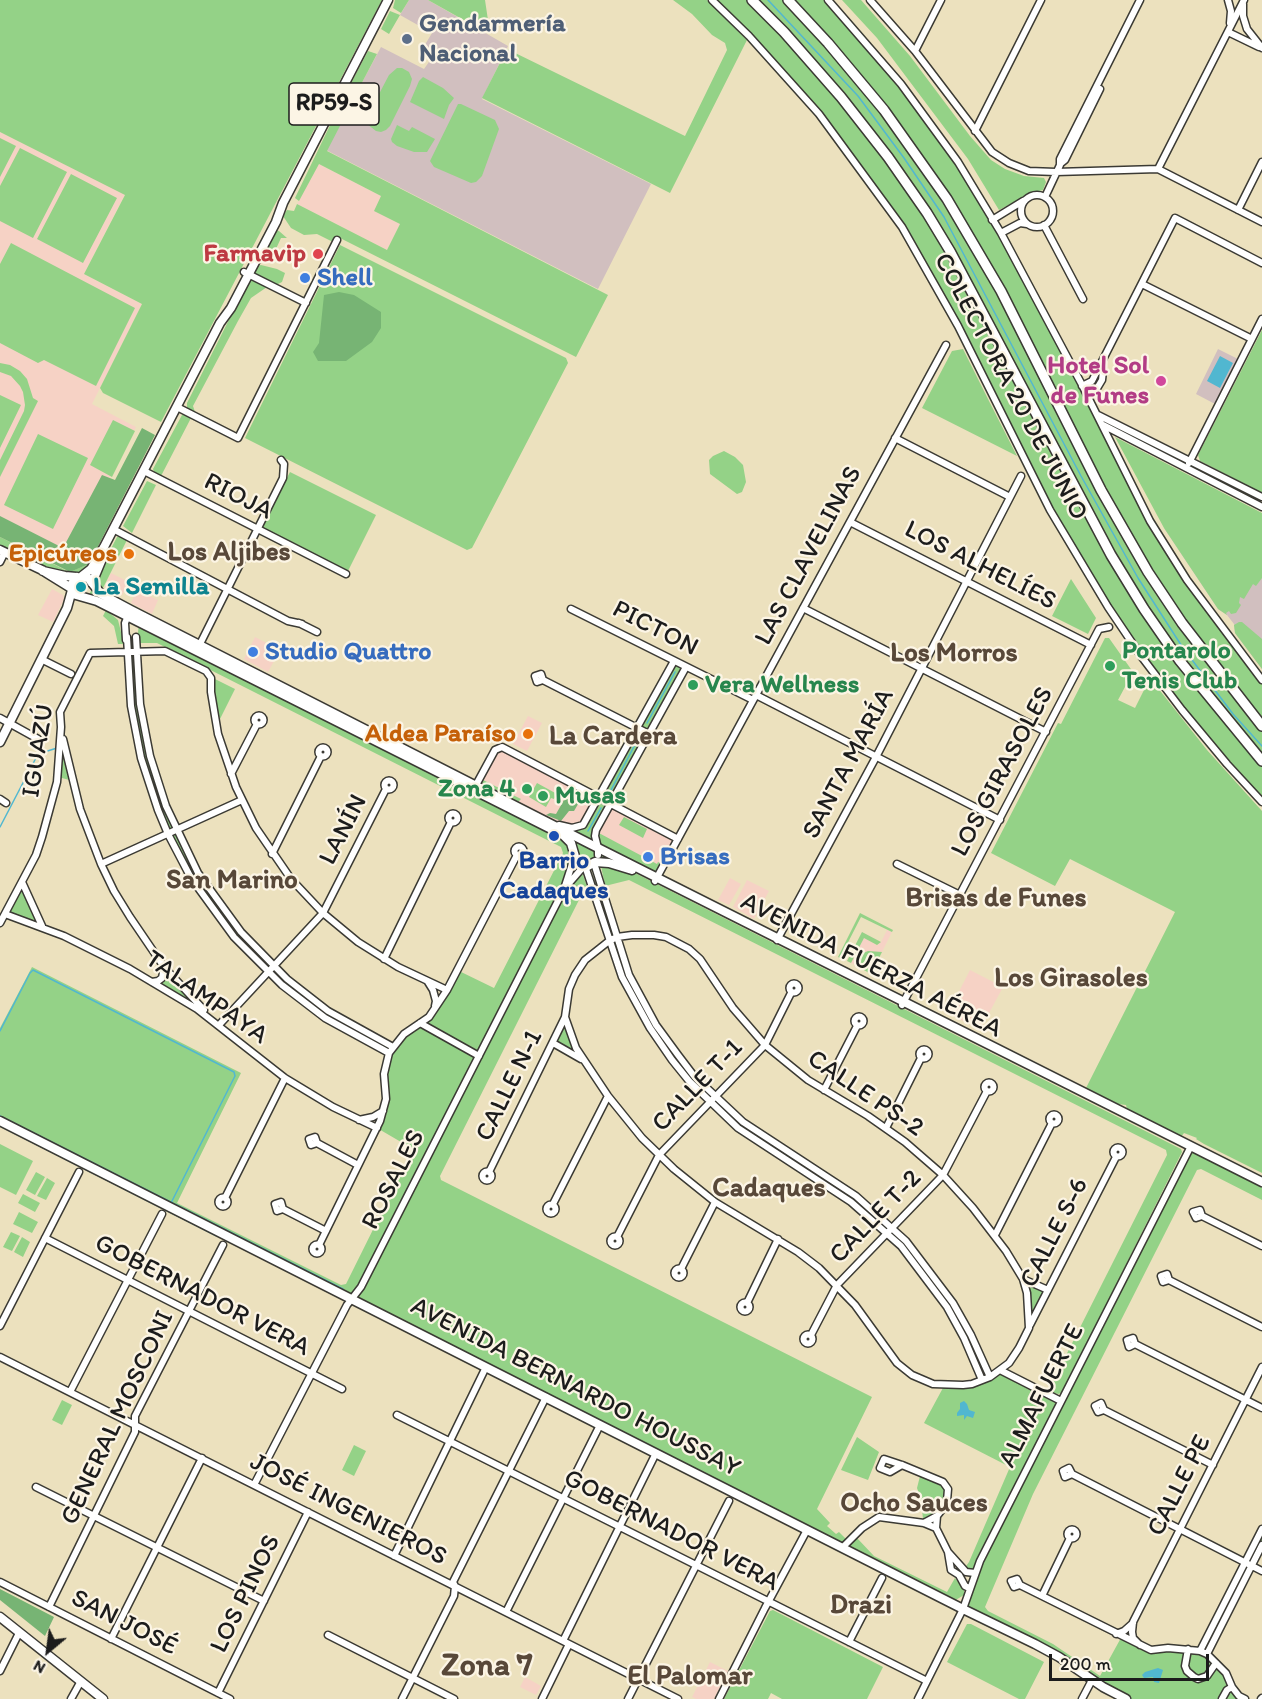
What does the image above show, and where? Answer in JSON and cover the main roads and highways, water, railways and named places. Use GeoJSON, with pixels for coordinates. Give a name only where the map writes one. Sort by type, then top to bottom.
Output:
{"type":"FeatureCollection","features":[{"type":"Feature","properties":{"kind":"highway"},"geometry":{"type":"LineString","coordinates":[[752,0],[842,97],[927,213],[950,251],[1116,564],[1180,661],[1262,761]]}},
{"type":"Feature","properties":{"kind":"highway"},"geometry":{"type":"LineString","coordinates":[[788,0],[828,43],[877,102],[947,199],[1001,291],[1101,490],[1148,572],[1182,623],[1262,726]]}},
{"type":"Feature","properties":{"kind":"main road","name":"RP59-S"},"geometry":{"type":"LineString","coordinates":[[80,576],[91,569],[104,547],[246,273],[281,212],[283,203],[388,0]]}},
{"type":"Feature","properties":{"kind":"main road","name":"RP59-S"},"geometry":{"type":"LineString","coordinates":[[83,597],[90,593],[103,557],[104,547]]}},
{"type":"Feature","properties":{"kind":"main road","name":"AVENIDA FUERZA AÉREA"},"geometry":{"type":"LineString","coordinates":[[2,551],[43,571],[72,589],[76,595],[140,618],[563,835],[571,843],[577,862],[592,856],[656,879],[1262,1182]]}},
{"type":"Feature","properties":{"kind":"main road","name":"AVENIDA FUERZA AÉREA"},"geometry":{"type":"LineString","coordinates":[[43,571],[88,578],[106,597],[129,613]]}},
{"type":"Feature","properties":{"kind":"main road"},"geometry":{"type":"LineString","coordinates":[[0,742],[67,608],[72,581],[80,576]]}},
{"type":"Feature","properties":{"kind":"main road"},"geometry":{"type":"LineString","coordinates":[[67,608],[83,597]]}},
{"type":"Feature","properties":{"kind":"main road","name":"AVENIDA FUERZA AÉREA"},"geometry":{"type":"LineString","coordinates":[[310,705],[555,825],[592,856],[656,879]]}},
{"type":"Feature","properties":{"kind":"main road"},"geometry":{"type":"LineString","coordinates":[[575,854],[580,844],[592,856]]}},
{"type":"Feature","properties":{"kind":"main road","name":"AVENIDA BERNARDO HOUSSAY"},"geometry":{"type":"LineString","coordinates":[[0,1121],[1059,1657],[1092,1680],[1126,1699]]}},
{"type":"Feature","properties":{"kind":"main road","name":"AVENIDA FUERZA AÉREA"},"geometry":{"type":"LineString","coordinates":[[1190,1148],[1262,1187]]}},
{"type":"Feature","properties":{"kind":"main road"},"geometry":{"type":"LineString","coordinates":[[0,1617],[103,1699]]}},
{"type":"Feature","properties":{"kind":"water"},"geometry":{"type":"Polygon","coordinates":[[[1220,356],[1233,363],[1220,388],[1207,381],[1220,356]]]}},
{"type":"Feature","properties":{"kind":"water"},"geometry":{"type":"Polygon","coordinates":[[[964,1401],[969,1410],[975,1412],[973,1418],[967,1416],[964,1420],[964,1415],[957,1416],[960,1403],[964,1401]]]}},
{"type":"Feature","properties":{"kind":"water"},"geometry":{"type":"Polygon","coordinates":[[[1158,1668],[1163,1670],[1159,1683],[1154,1682],[1153,1677],[1144,1678],[1142,1675],[1145,1672],[1158,1668]]]}},
{"type":"Feature","properties":{"kind":"waterway"},"geometry":{"type":"LineString","coordinates":[[768,0],[858,96],[944,217],[1081,476],[1138,578],[1183,648],[1233,714],[1262,746]]}},
{"type":"Feature","properties":{"kind":"waterway"},"geometry":{"type":"LineString","coordinates":[[647,723],[675,672]]}},
{"type":"Feature","properties":{"kind":"waterway"},"geometry":{"type":"LineString","coordinates":[[610,792],[639,737]]}},
{"type":"Feature","properties":{"kind":"waterway"},"geometry":{"type":"LineString","coordinates":[[0,827],[38,754],[57,748]]}},
{"type":"Feature","properties":{"kind":"waterway"},"geometry":{"type":"LineString","coordinates":[[588,831],[601,808]]}},
{"type":"Feature","properties":{"kind":"waterway"},"geometry":{"type":"LineString","coordinates":[[0,1031],[33,970],[234,1072],[235,1076],[171,1203]]}},
{"type":"Feature","properties":{"kind":"waterway"},"geometry":{"type":"LineString","coordinates":[[0,1116],[343,1289]]}},
{"type":"Feature","properties":{"kind":"waterway"},"geometry":{"type":"LineString","coordinates":[[0,1126],[217,1236]]}},
{"type":"Feature","properties":{"kind":"place","name":"Gendarmería Nacional"},"geometry":{"type":"Point","coordinates":[407,39]}},
{"type":"Feature","properties":{"kind":"place","name":"Farmavip"},"geometry":{"type":"Point","coordinates":[318,254]}},
{"type":"Feature","properties":{"kind":"place","name":"Shell"},"geometry":{"type":"Point","coordinates":[305,278]}},
{"type":"Feature","properties":{"kind":"place","name":"Hotel Sol de Funes"},"geometry":{"type":"Point","coordinates":[1161,381]}},
{"type":"Feature","properties":{"kind":"place","name":"Epicúreos"},"geometry":{"type":"Point","coordinates":[129,554]}},
{"type":"Feature","properties":{"kind":"place","name":"La Semilla"},"geometry":{"type":"Point","coordinates":[81,587]}},
{"type":"Feature","properties":{"kind":"place","name":"Studio Quattro"},"geometry":{"type":"Point","coordinates":[253,652]}},
{"type":"Feature","properties":{"kind":"place","name":"Pontarolo Tenis Club"},"geometry":{"type":"Point","coordinates":[1110,666]}},
{"type":"Feature","properties":{"kind":"place","name":"Vera Wellness"},"geometry":{"type":"Point","coordinates":[693,685]}},
{"type":"Feature","properties":{"kind":"place","name":"Aldea Paraíso"},"geometry":{"type":"Point","coordinates":[528,734]}},
{"type":"Feature","properties":{"kind":"place","name":"Zona 4"},"geometry":{"type":"Point","coordinates":[527,789]}},
{"type":"Feature","properties":{"kind":"place","name":"Musas"},"geometry":{"type":"Point","coordinates":[543,796]}},
{"type":"Feature","properties":{"kind":"place","name":"Barrio Cadaques"},"geometry":{"type":"Point","coordinates":[554,836]}},
{"type":"Feature","properties":{"kind":"place","name":"Brisas"},"geometry":{"type":"Point","coordinates":[648,857]}},
{"type":"Feature","properties":{"kind":"district","name":"Los Aljibes"},"geometry":{"type":"Point","coordinates":[229,553]}},
{"type":"Feature","properties":{"kind":"district","name":"Los Morros"},"geometry":{"type":"Point","coordinates":[954,654]}},
{"type":"Feature","properties":{"kind":"district","name":"La Cardera"},"geometry":{"type":"Point","coordinates":[613,737]}},
{"type":"Feature","properties":{"kind":"district","name":"San Marino"},"geometry":{"type":"Point","coordinates":[232,881]}},
{"type":"Feature","properties":{"kind":"district","name":"Brisas de Funes"},"geometry":{"type":"Point","coordinates":[996,899]}},
{"type":"Feature","properties":{"kind":"district","name":"Los Girasoles"},"geometry":{"type":"Point","coordinates":[1071,979]}},
{"type":"Feature","properties":{"kind":"district","name":"Cadaques"},"geometry":{"type":"Point","coordinates":[769,1189]}},
{"type":"Feature","properties":{"kind":"district","name":"Ocho Sauces"},"geometry":{"type":"Point","coordinates":[914,1504]}},
{"type":"Feature","properties":{"kind":"district","name":"Drazi"},"geometry":{"type":"Point","coordinates":[861,1606]}},
{"type":"Feature","properties":{"kind":"district","name":"Zona 7"},"geometry":{"type":"Point","coordinates":[487,1667]}},
{"type":"Feature","properties":{"kind":"district","name":"El Palomar"},"geometry":{"type":"Point","coordinates":[690,1677]}}]}
